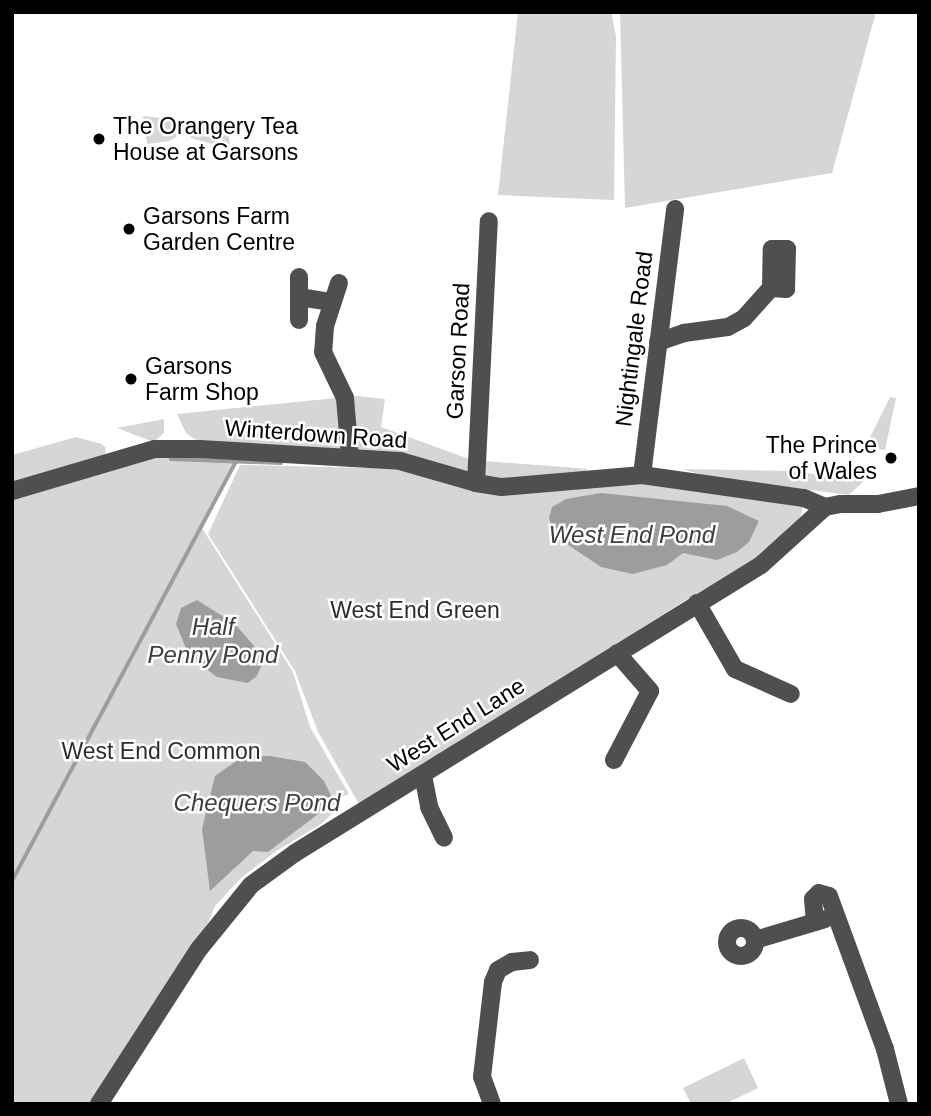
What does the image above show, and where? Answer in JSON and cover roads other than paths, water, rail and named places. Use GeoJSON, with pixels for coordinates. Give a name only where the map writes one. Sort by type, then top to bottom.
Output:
{"type":"FeatureCollection","features":[{"type":"Feature","properties":{"kind":"street","name":"Nightingale Road"},"geometry":{"type":"LineString","coordinates":[[642,475],[675,209]]}},
{"type":"Feature","properties":{"kind":"street","name":"Garson Road"},"geometry":{"type":"LineString","coordinates":[[476,483],[489,221]]}},
{"type":"Feature","properties":{"kind":"street"},"geometry":{"type":"LineString","coordinates":[[299,277],[299,320]]}},
{"type":"Feature","properties":{"kind":"street"},"geometry":{"type":"LineString","coordinates":[[339,284],[332,302],[323,352],[345,398],[350,458]]}},
{"type":"Feature","properties":{"kind":"street"},"geometry":{"type":"LineString","coordinates":[[658,342],[684,333],[728,327],[744,318],[771,288]]}},
{"type":"Feature","properties":{"kind":"street"},"geometry":{"type":"LineString","coordinates":[[299,297],[332,302]]}},
{"type":"Feature","properties":{"kind":"street","name":"Winterdown Road"},"geometry":{"type":"LineString","coordinates":[[12,491],[155,449],[400,461],[476,483],[533,486],[596,477],[642,475],[804,498],[825,507]]}},
{"type":"Feature","properties":{"kind":"street"},"geometry":{"type":"LineString","coordinates":[[825,507],[878,504],[919,496]]}},
{"type":"Feature","properties":{"kind":"street","name":"West End Lane"},"geometry":{"type":"LineString","coordinates":[[101,1103],[199,949],[251,885],[295,853],[769,559],[825,507]]}},
{"type":"Feature","properties":{"kind":"street"},"geometry":{"type":"LineString","coordinates":[[696,603],[735,669],[791,694]]}},
{"type":"Feature","properties":{"kind":"street"},"geometry":{"type":"LineString","coordinates":[[614,760],[650,691],[617,653]]}},
{"type":"Feature","properties":{"kind":"street"},"geometry":{"type":"LineString","coordinates":[[423,775],[429,807],[444,838]]}},
{"type":"Feature","properties":{"kind":"street"},"geometry":{"type":"LineString","coordinates":[[815,922],[811,905],[819,893],[829,896],[885,1049],[899,1104]]}},
{"type":"Feature","properties":{"kind":"street"},"geometry":{"type":"LineString","coordinates":[[755,940],[826,919],[836,921]]}},
{"type":"Feature","properties":{"kind":"street"},"geometry":{"type":"LineString","coordinates":[[492,1104],[482,1077],[493,982],[498,970],[512,962],[530,961]]}},
{"type":"Feature","properties":{"kind":"water","name":"West End Pond"},"geometry":{"type":"Polygon","coordinates":[[[601,493],[727,506],[759,521],[749,542],[737,552],[717,560],[683,553],[667,565],[633,574],[601,567],[555,536],[549,518],[552,507],[566,499],[601,493]]]}},
{"type":"Feature","properties":{"kind":"water","name":"Half Penny Pond"},"geometry":{"type":"Polygon","coordinates":[[[197,600],[235,624],[255,647],[262,664],[257,676],[248,683],[217,677],[189,656],[176,624],[181,608],[197,600]]]}},
{"type":"Feature","properties":{"kind":"water","name":"Chequers Pond"},"geometry":{"type":"Polygon","coordinates":[[[270,756],[305,762],[324,781],[334,802],[268,852],[253,851],[210,891],[202,829],[215,776],[242,757],[270,756]]]}},
{"type":"Feature","properties":{"kind":"waterway"},"geometry":{"type":"LineString","coordinates":[[171,459],[281,463]]}},
{"type":"Feature","properties":{"kind":"waterway"},"geometry":{"type":"LineString","coordinates":[[12,881],[236,462]]}},
{"type":"Feature","properties":{"kind":"place","name":"The Orangery Tea House at Garsons"},"geometry":{"type":"Point","coordinates":[99,139]}},
{"type":"Feature","properties":{"kind":"place","name":"Garsons Farm Garden Centre"},"geometry":{"type":"Point","coordinates":[129,229]}},
{"type":"Feature","properties":{"kind":"place","name":"Garsons Farm Shop"},"geometry":{"type":"Point","coordinates":[131,379]}},
{"type":"Feature","properties":{"kind":"place","name":"The Prince of Wales"},"geometry":{"type":"Point","coordinates":[891,458]}},
{"type":"Feature","properties":{"kind":"park label","name":"West End Green"},"geometry":{"type":"Point","coordinates":[415,610]}},
{"type":"Feature","properties":{"kind":"park label","name":"West End Common"},"geometry":{"type":"Point","coordinates":[161,751]}}]}
